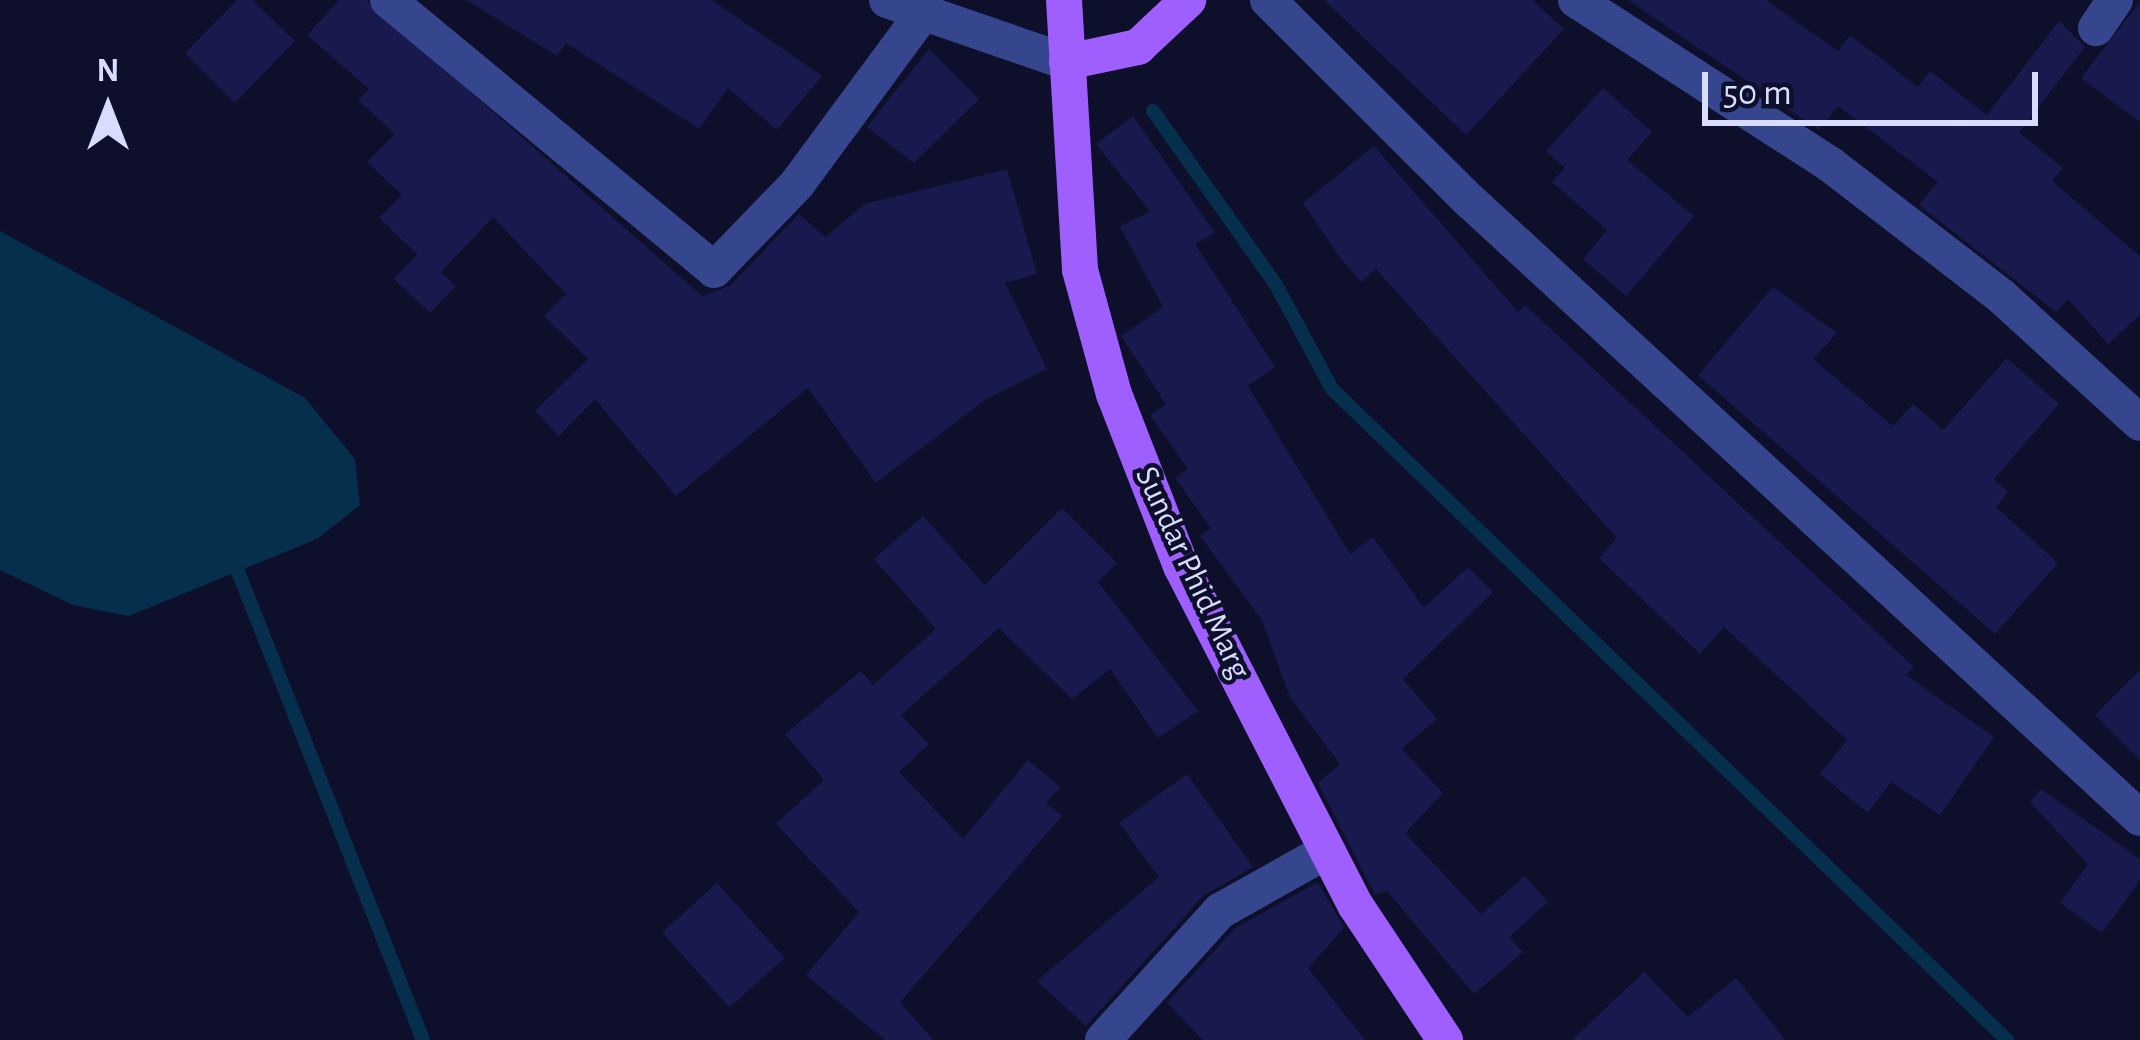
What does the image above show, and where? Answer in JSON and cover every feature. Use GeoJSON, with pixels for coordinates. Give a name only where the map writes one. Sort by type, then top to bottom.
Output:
{"type":"FeatureCollection","features":[{"type":"Feature","properties":{"kind":"main road","name":"Sundar Phid Marg"},"geometry":{"type":"LineString","coordinates":[[1064,0],[1080,270],[1114,394],[1181,566],[1328,851],[1445,1040]]}},
{"type":"Feature","properties":{"kind":"main road"},"geometry":{"type":"LineString","coordinates":[[1067,62],[1138,46],[1188,0]]}},
{"type":"Feature","properties":{"kind":"street"},"geometry":{"type":"LineString","coordinates":[[388,0],[714,270],[797,184],[903,8],[1067,62]]}},
{"type":"Feature","properties":{"kind":"street"},"geometry":{"type":"LineString","coordinates":[[1268,0],[1471,202],[2140,818]]}},
{"type":"Feature","properties":{"kind":"street"},"geometry":{"type":"LineString","coordinates":[[1590,5],[1831,165],[2001,296],[2140,423]]}},
{"type":"Feature","properties":{"kind":"street"},"geometry":{"type":"LineString","coordinates":[[1103,1040],[1220,911],[1328,851]]}},
{"type":"Feature","properties":{"kind":"water"},"geometry":{"type":"Polygon","coordinates":[[[0,231],[305,398],[355,459],[360,505],[317,539],[129,616],[73,605],[0,570],[0,231]]]}},
{"type":"Feature","properties":{"kind":"building"},"geometry":{"type":"Polygon","coordinates":[[[237,0],[252,0],[295,41],[235,103],[185,53],[237,0]]]}},
{"type":"Feature","properties":{"kind":"building"},"geometry":{"type":"Polygon","coordinates":[[[339,0],[366,0],[702,296],[730,286],[799,214],[825,237],[865,204],[1007,169],[1037,274],[1005,283],[1047,369],[986,399],[876,483],[808,388],[676,496],[595,399],[559,436],[535,411],[588,359],[544,316],[566,294],[493,217],[441,272],[456,286],[430,313],[394,279],[417,254],[379,218],[402,195],[367,162],[395,134],[358,100],[369,89],[307,35],[339,0]]]}},
{"type":"Feature","properties":{"kind":"building"},"geometry":{"type":"Polygon","coordinates":[[[466,0],[712,0],[822,76],[777,130],[728,88],[699,129],[566,43],[557,56],[466,0]]]}},
{"type":"Feature","properties":{"kind":"building"},"geometry":{"type":"Polygon","coordinates":[[[1324,0],[1532,0],[1564,29],[1466,135],[1324,0]]]}},
{"type":"Feature","properties":{"kind":"building"},"geometry":{"type":"Polygon","coordinates":[[[1628,0],[1766,0],[1838,51],[1850,35],[1918,87],[1930,71],[1987,115],[2059,21],[2085,47],[2019,132],[2063,168],[2052,181],[2140,256],[2140,315],[2108,344],[2068,299],[2056,312],[1919,205],[1938,182],[1838,106],[1819,130],[1628,0]]]}},
{"type":"Feature","properties":{"kind":"building"},"geometry":{"type":"Polygon","coordinates":[[[2140,2],[2140,122],[2081,78],[2140,2]]]}},
{"type":"Feature","properties":{"kind":"building"},"geometry":{"type":"Polygon","coordinates":[[[929,49],[979,99],[914,163],[867,127],[929,49]]]}},
{"type":"Feature","properties":{"kind":"building"},"geometry":{"type":"Polygon","coordinates":[[[1603,88],[1652,132],[1627,160],[1694,216],[1626,296],[1583,259],[1607,230],[1552,182],[1565,168],[1546,151],[1603,88]]]}},
{"type":"Feature","properties":{"kind":"building"},"geometry":{"type":"Polygon","coordinates":[[[1133,116],[1215,233],[1195,244],[1275,367],[1248,386],[1350,554],[1373,537],[1424,608],[1468,567],[1493,592],[1403,679],[1437,719],[1402,749],[1443,793],[1405,833],[1481,914],[1525,876],[1548,902],[1509,937],[1523,952],[1474,994],[1387,891],[1375,895],[1318,783],[1340,764],[1290,697],[1262,620],[1200,536],[1211,528],[1175,478],[1188,469],[1150,415],[1166,404],[1121,336],[1163,307],[1120,227],[1150,211],[1096,144],[1133,116]]]}},
{"type":"Feature","properties":{"kind":"building"},"geometry":{"type":"Polygon","coordinates":[[[1374,146],[1518,312],[1525,305],[1914,667],[1906,675],[1994,737],[1940,815],[1891,782],[1868,813],[1820,774],[1847,740],[1724,627],[1700,654],[1599,558],[1617,538],[1376,269],[1361,282],[1339,256],[1303,203],[1374,146]]]}},
{"type":"Feature","properties":{"kind":"building"},"geometry":{"type":"Polygon","coordinates":[[[1773,287],[1837,333],[1813,359],[1893,426],[1913,404],[1943,430],[2007,358],[2059,404],[1994,479],[2008,492],[1996,507],[2058,563],[1995,634],[1698,375],[1773,287]]]}},
{"type":"Feature","properties":{"kind":"building"},"geometry":{"type":"Polygon","coordinates":[[[1062,508],[1117,563],[1098,582],[1198,711],[1158,738],[1110,669],[1072,699],[999,628],[901,715],[929,744],[899,772],[963,839],[1028,760],[1060,787],[1046,803],[1062,816],[900,1002],[933,1040],[885,1040],[806,975],[859,912],[776,824],[824,780],[785,734],[861,671],[873,685],[936,629],[874,559],[923,516],[985,585],[1062,508]]]}},
{"type":"Feature","properties":{"kind":"building"},"geometry":{"type":"Polygon","coordinates":[[[2140,670],[2140,760],[2095,715],[2140,670]]]}},
{"type":"Feature","properties":{"kind":"building"},"geometry":{"type":"Polygon","coordinates":[[[1187,774],[1253,867],[1203,896],[1086,1026],[1037,981],[1159,877],[1119,823],[1187,774]]]}},
{"type":"Feature","properties":{"kind":"building"},"geometry":{"type":"Polygon","coordinates":[[[2041,789],[2140,859],[2140,880],[2102,933],[2060,903],[2088,864],[2030,802],[2041,789]]]}},
{"type":"Feature","properties":{"kind":"building"},"geometry":{"type":"Polygon","coordinates":[[[1318,882],[1344,928],[1308,968],[1365,1040],[1203,1040],[1167,1003],[1234,929],[1318,882]]]}},
{"type":"Feature","properties":{"kind":"building"},"geometry":{"type":"Polygon","coordinates":[[[717,883],[785,958],[730,1008],[662,933],[717,883]]]}},
{"type":"Feature","properties":{"kind":"building"},"geometry":{"type":"Polygon","coordinates":[[[1644,972],[1688,1017],[1736,978],[1785,1040],[1572,1040],[1644,972]]]}},
{"type":"Feature","properties":{"kind":"waterway"},"geometry":{"type":"LineString","coordinates":[[1153,111],[1275,283],[1332,389],[2007,1040]]}},
{"type":"Feature","properties":{"kind":"waterway"},"geometry":{"type":"LineString","coordinates":[[237,569],[423,1040]]}}]}
